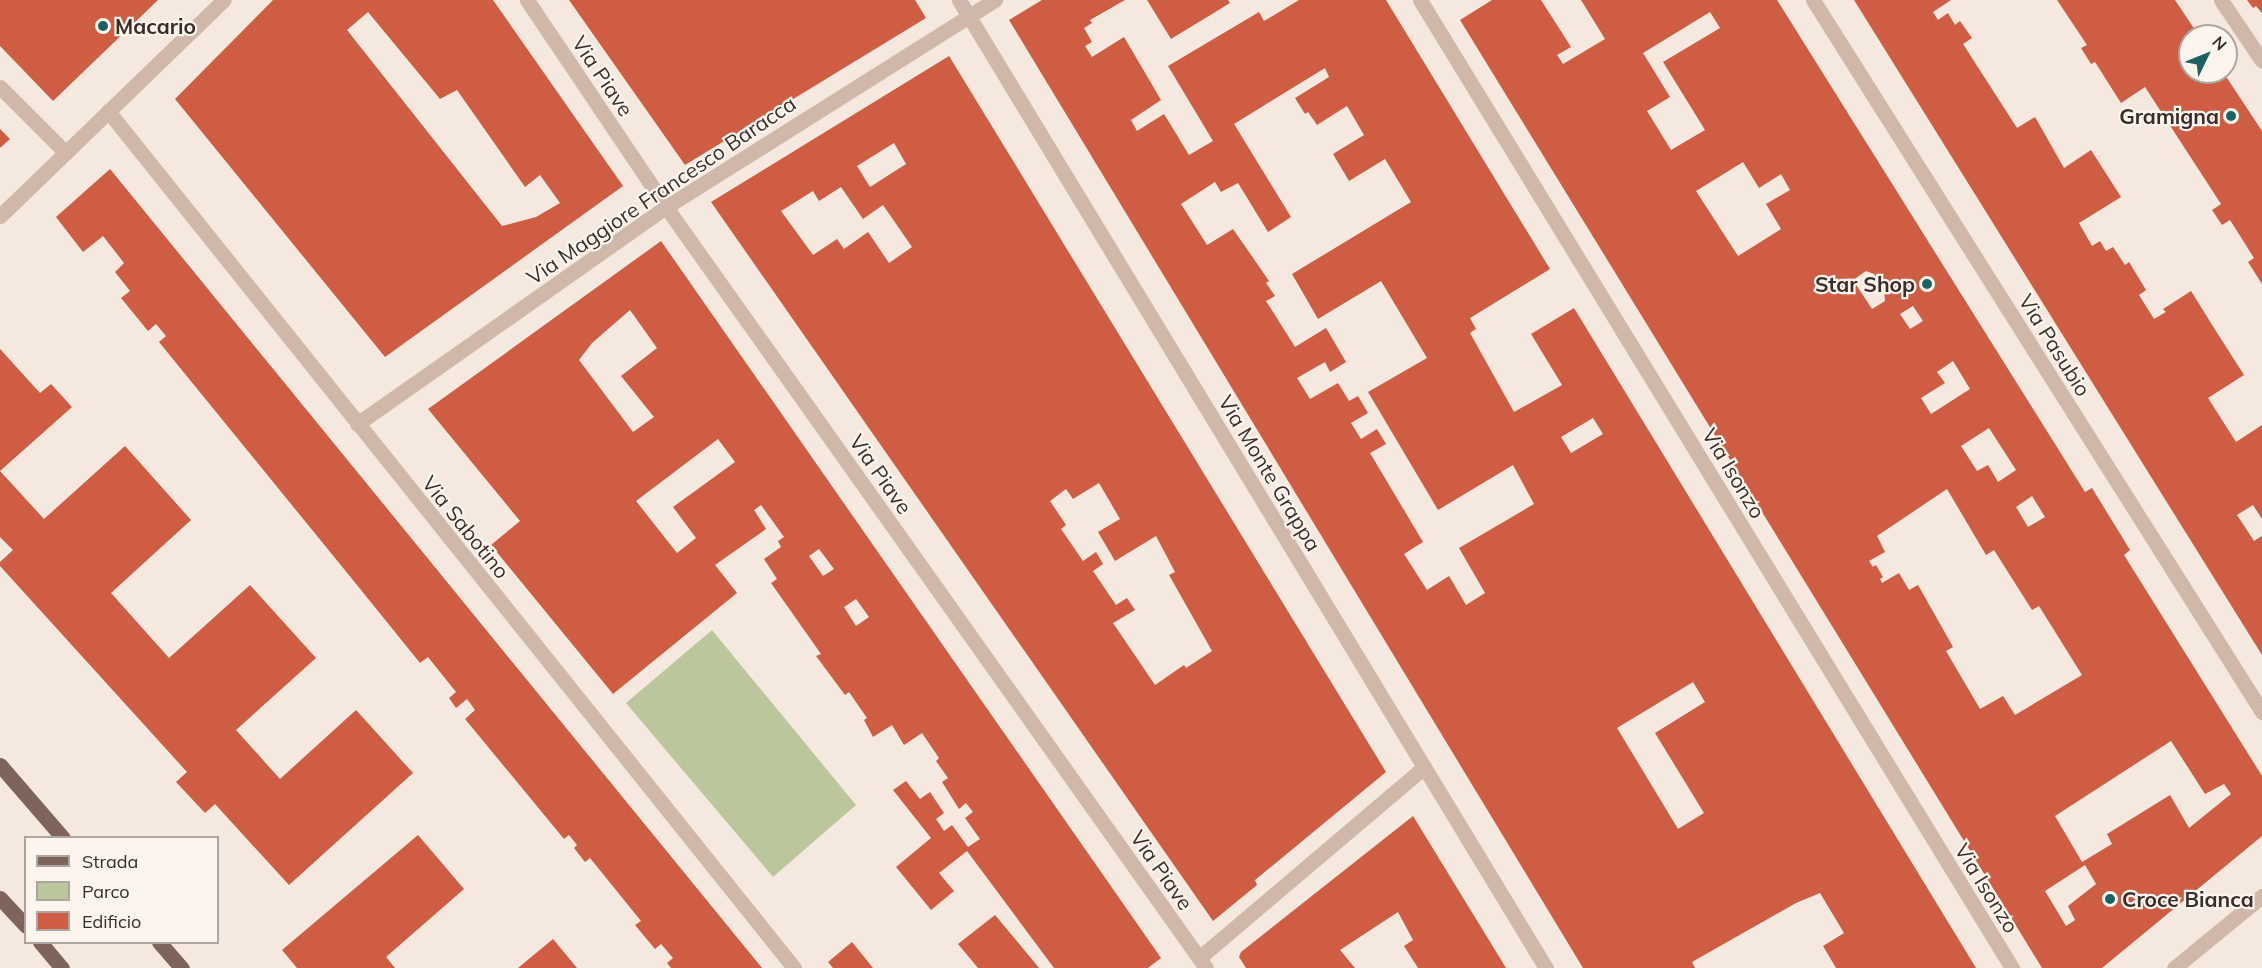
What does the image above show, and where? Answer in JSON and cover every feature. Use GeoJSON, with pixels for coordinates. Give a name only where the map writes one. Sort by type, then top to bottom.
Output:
{"type":"FeatureCollection","features":[{"type":"Feature","properties":{"kind":"main road"},"geometry":{"type":"LineString","coordinates":[[0,765],[62,836]]}},
{"type":"Feature","properties":{"kind":"main road"},"geometry":{"type":"LineString","coordinates":[[0,898],[24,924]]}},
{"type":"Feature","properties":{"kind":"main road"},"geometry":{"type":"LineString","coordinates":[[42,944],[62,968]]}},
{"type":"Feature","properties":{"kind":"main road"},"geometry":{"type":"LineString","coordinates":[[161,944],[182,968]]}},
{"type":"Feature","properties":{"kind":"street"},"geometry":{"type":"LineString","coordinates":[[0,216],[224,0]]}},
{"type":"Feature","properties":{"kind":"street","name":"Via Piave"},"geometry":{"type":"LineString","coordinates":[[527,0],[666,207],[1203,963]]}},
{"type":"Feature","properties":{"kind":"street","name":"Via Monte Grappa"},"geometry":{"type":"LineString","coordinates":[[959,0],[1546,968]]}},
{"type":"Feature","properties":{"kind":"street","name":"Via Maggiore Francesco Baracca"},"geometry":{"type":"LineString","coordinates":[[357,424],[666,207],[995,0]]}},
{"type":"Feature","properties":{"kind":"street","name":"Via Isonzo"},"geometry":{"type":"LineString","coordinates":[[1420,0],[2012,968]]}},
{"type":"Feature","properties":{"kind":"street","name":"Via Pasubio"},"geometry":{"type":"LineString","coordinates":[[1813,0],[2262,712]]}},
{"type":"Feature","properties":{"kind":"street"},"geometry":{"type":"LineString","coordinates":[[2221,0],[2262,61]]}},
{"type":"Feature","properties":{"kind":"street"},"geometry":{"type":"LineString","coordinates":[[0,87],[66,153]]}},
{"type":"Feature","properties":{"kind":"street","name":"Via Sabotino"},"geometry":{"type":"LineString","coordinates":[[108,111],[794,968]]}},
{"type":"Feature","properties":{"kind":"street"},"geometry":{"type":"LineString","coordinates":[[1203,963],[1424,766]]}},
{"type":"Feature","properties":{"kind":"street"},"geometry":{"type":"LineString","coordinates":[[2174,968],[2262,896]]}},
{"type":"Feature","properties":{"kind":"green space"},"geometry":{"type":"Polygon","coordinates":[[[712,630],[856,805],[773,877],[626,703],[712,630]]]}},
{"type":"Feature","properties":{"kind":"building"},"geometry":{"type":"Polygon","coordinates":[[[0,0],[158,0],[53,101],[0,46],[0,0]]]}},
{"type":"Feature","properties":{"kind":"building"},"geometry":{"type":"Polygon","coordinates":[[[273,0],[493,0],[623,186],[385,357],[175,99],[273,0]],[[368,12],[347,30],[502,226],[536,217],[560,203],[540,175],[525,187],[457,90],[440,99],[368,12]]]}},
{"type":"Feature","properties":{"kind":"building"},"geometry":{"type":"Polygon","coordinates":[[[569,0],[915,0],[926,18],[685,165],[569,0]]]}},
{"type":"Feature","properties":{"kind":"building"},"geometry":{"type":"Polygon","coordinates":[[[1042,0],[1125,0],[1090,20],[1092,23],[1084,28],[1092,42],[1085,46],[1092,57],[1124,37],[1161,100],[1131,120],[1137,131],[1164,114],[1189,155],[1213,141],[1168,66],[1259,12],[1264,21],[1299,0],[1386,0],[1550,269],[1470,318],[1476,329],[1470,333],[1514,412],[1562,385],[1531,334],[1574,308],[1976,968],[1836,968],[1823,946],[1844,933],[1820,893],[1796,903],[1692,962],[1695,968],[1583,968],[1009,20],[1042,0]],[[1325,68],[1234,124],[1291,217],[1268,232],[1238,183],[1221,192],[1215,182],[1181,204],[1207,245],[1233,229],[1269,281],[1266,283],[1275,296],[1266,301],[1295,347],[1326,328],[1346,362],[1330,372],[1325,362],[1297,378],[1310,399],[1338,383],[1349,401],[1358,396],[1368,413],[1351,423],[1361,439],[1377,429],[1386,444],[1370,453],[1423,542],[1404,554],[1427,590],[1449,576],[1466,605],[1485,593],[1459,548],[1534,504],[1513,465],[1438,510],[1368,392],[1427,358],[1381,281],[1318,319],[1292,274],[1411,202],[1385,159],[1349,181],[1333,154],[1364,135],[1347,106],[1317,125],[1308,112],[1305,114],[1295,98],[1329,77],[1325,68]],[[1593,418],[1561,437],[1571,453],[1603,434],[1593,418]],[[1693,682],[1617,728],[1678,829],[1704,813],[1655,733],[1705,702],[1693,682]]]}},
{"type":"Feature","properties":{"kind":"building"},"geometry":{"type":"Polygon","coordinates":[[[1147,0],[1228,0],[1230,3],[1171,39],[1147,0]]]}},
{"type":"Feature","properties":{"kind":"building"},"geometry":{"type":"Polygon","coordinates":[[[1492,0],[1541,0],[1571,47],[1557,55],[1563,64],[1605,39],[1581,0],[1777,0],[2085,492],[2092,488],[2130,550],[2124,555],[2262,776],[2262,836],[2102,968],[2042,968],[1460,20],[1492,0]],[[1710,12],[1643,53],[1670,97],[1647,111],[1671,150],[1705,130],[1663,62],[1720,28],[1710,12]],[[1743,162],[1696,191],[1738,256],[1781,229],[1766,204],[1790,190],[1781,174],[1759,188],[1743,162]],[[1866,271],[1853,280],[1872,309],[1885,301],[1884,291],[1874,274],[1866,271]],[[1913,306],[1900,314],[1910,329],[1923,321],[1913,306]],[[1953,361],[1937,372],[1945,383],[1921,398],[1931,414],[1970,389],[1953,361]],[[1989,428],[1961,446],[1977,471],[1988,465],[1998,482],[2016,470],[1989,428]],[[1947,489],[1877,536],[1885,552],[1869,561],[1873,567],[1876,565],[1883,577],[1880,579],[1882,583],[1899,573],[1909,590],[1918,585],[1953,647],[1946,651],[1980,709],[2003,696],[2015,715],[2082,675],[2039,606],[2032,610],[1994,550],[1986,555],[1947,489]],[[2032,496],[2016,507],[2028,527],[2045,517],[2032,496]],[[2171,741],[2055,816],[2082,862],[2112,844],[2107,834],[2170,795],[2189,828],[2231,794],[2224,784],[2205,794],[2171,741]],[[2085,865],[2045,891],[2066,926],[2075,920],[2068,906],[2096,884],[2085,865]]]}},
{"type":"Feature","properties":{"kind":"building"},"geometry":{"type":"Polygon","coordinates":[[[1854,0],[1951,0],[1933,12],[1938,20],[1948,13],[1955,25],[1960,21],[1972,38],[1963,44],[2017,128],[2035,117],[2064,168],[2091,150],[2121,197],[2079,223],[2092,246],[2100,241],[2106,251],[2113,247],[2125,265],[2129,262],[2146,290],[2139,295],[2154,319],[2166,312],[2163,309],[2191,291],[2244,375],[2208,398],[2236,442],[2262,425],[2262,519],[2253,505],[2237,515],[2254,541],[2262,536],[2262,655],[1854,0]]]}},
{"type":"Feature","properties":{"kind":"building"},"geometry":{"type":"Polygon","coordinates":[[[2057,0],[2175,0],[2191,24],[2178,24],[2178,84],[2231,84],[2262,131],[2262,284],[2248,262],[2254,258],[2230,220],[2222,225],[2212,210],[2221,204],[2145,87],[2121,103],[2095,62],[2091,64],[2081,48],[2087,45],[2057,0]]]}},
{"type":"Feature","properties":{"kind":"building"},"geometry":{"type":"Polygon","coordinates":[[[2247,0],[2262,0],[2262,13],[2256,6],[2253,8],[2247,0]]]}},
{"type":"Feature","properties":{"kind":"building"},"geometry":{"type":"Polygon","coordinates":[[[949,56],[1386,772],[1255,880],[1257,885],[1213,921],[711,202],[949,56]],[[894,143],[857,166],[870,187],[906,164],[894,143]],[[841,187],[819,201],[813,191],[781,211],[813,255],[837,239],[844,249],[868,232],[889,263],[912,247],[883,205],[863,219],[841,187]],[[1099,483],[1073,499],[1066,489],[1050,501],[1066,525],[1061,529],[1083,561],[1096,552],[1103,564],[1093,571],[1116,605],[1127,598],[1135,610],[1113,623],[1155,685],[1184,665],[1186,668],[1212,651],[1169,575],[1175,572],[1156,536],[1115,561],[1098,532],[1120,519],[1099,483]]]}},
{"type":"Feature","properties":{"kind":"building"},"geometry":{"type":"Polygon","coordinates":[[[0,129],[10,139],[0,148],[0,129]]]}},
{"type":"Feature","properties":{"kind":"building"},"geometry":{"type":"Polygon","coordinates":[[[110,169],[762,968],[671,968],[667,963],[673,958],[661,944],[655,949],[635,925],[641,921],[590,858],[585,862],[574,848],[577,845],[569,835],[564,839],[465,719],[475,710],[467,699],[456,708],[449,698],[456,692],[428,657],[420,663],[159,342],[166,336],[156,324],[148,331],[121,298],[130,291],[115,272],[124,263],[103,236],[83,252],[56,217],[110,169]]]}},
{"type":"Feature","properties":{"kind":"building"},"geometry":{"type":"Polygon","coordinates":[[[661,241],[1161,958],[1148,968],[1054,968],[967,851],[939,873],[954,891],[931,910],[896,867],[931,838],[893,790],[906,781],[920,799],[930,792],[944,813],[936,819],[944,831],[952,825],[968,847],[980,839],[965,818],[973,812],[966,803],[959,809],[942,782],[948,778],[936,761],[939,758],[922,733],[904,745],[892,725],[873,737],[864,720],[867,718],[849,692],[845,695],[816,656],[821,654],[771,583],[777,579],[764,559],[781,547],[778,541],[784,537],[761,505],[754,510],[766,529],[715,565],[737,593],[613,694],[491,545],[520,521],[428,409],[661,241]],[[630,310],[592,343],[579,360],[633,432],[654,417],[621,376],[657,348],[630,310]],[[718,439],[636,501],[677,553],[696,538],[673,507],[735,462],[718,439]],[[819,549],[809,556],[823,576],[834,569],[819,549]],[[856,599],[844,607],[856,626],[869,617],[856,599]]]}},
{"type":"Feature","properties":{"kind":"building"},"geometry":{"type":"Polygon","coordinates":[[[0,349],[40,393],[51,384],[72,407],[0,471],[0,349]]]}},
{"type":"Feature","properties":{"kind":"building"},"geometry":{"type":"Polygon","coordinates":[[[125,446],[191,520],[111,593],[169,658],[250,585],[316,658],[236,730],[280,779],[356,710],[413,773],[289,885],[215,804],[205,813],[176,782],[187,772],[0,566],[0,562],[13,550],[0,537],[0,471],[44,519],[125,446]]]}},
{"type":"Feature","properties":{"kind":"building"},"geometry":{"type":"Polygon","coordinates":[[[1413,816],[1506,968],[1418,968],[1404,946],[1413,940],[1398,912],[1340,950],[1355,968],[1246,968],[1239,957],[1241,952],[1413,816]]]}},
{"type":"Feature","properties":{"kind":"building"},"geometry":{"type":"Polygon","coordinates":[[[418,835],[464,889],[386,957],[395,968],[297,968],[282,950],[418,835]]]}},
{"type":"Feature","properties":{"kind":"building"},"geometry":{"type":"Polygon","coordinates":[[[995,915],[1039,968],[978,968],[958,944],[995,915]]]}},
{"type":"Feature","properties":{"kind":"building"},"geometry":{"type":"Polygon","coordinates":[[[553,939],[577,968],[518,968],[553,939]]]}},
{"type":"Feature","properties":{"kind":"building"},"geometry":{"type":"Polygon","coordinates":[[[852,942],[873,968],[833,968],[828,962],[852,942]]]}},
{"type":"Feature","properties":{"kind":"place","name":"Macario"},"geometry":{"type":"Point","coordinates":[103,26]}},
{"type":"Feature","properties":{"kind":"place","name":"Gramigna"},"geometry":{"type":"Point","coordinates":[2231,116]}},
{"type":"Feature","properties":{"kind":"place","name":"Star Shop"},"geometry":{"type":"Point","coordinates":[1927,284]}},
{"type":"Feature","properties":{"kind":"place","name":"Croce Bianca"},"geometry":{"type":"Point","coordinates":[2110,899]}}]}
